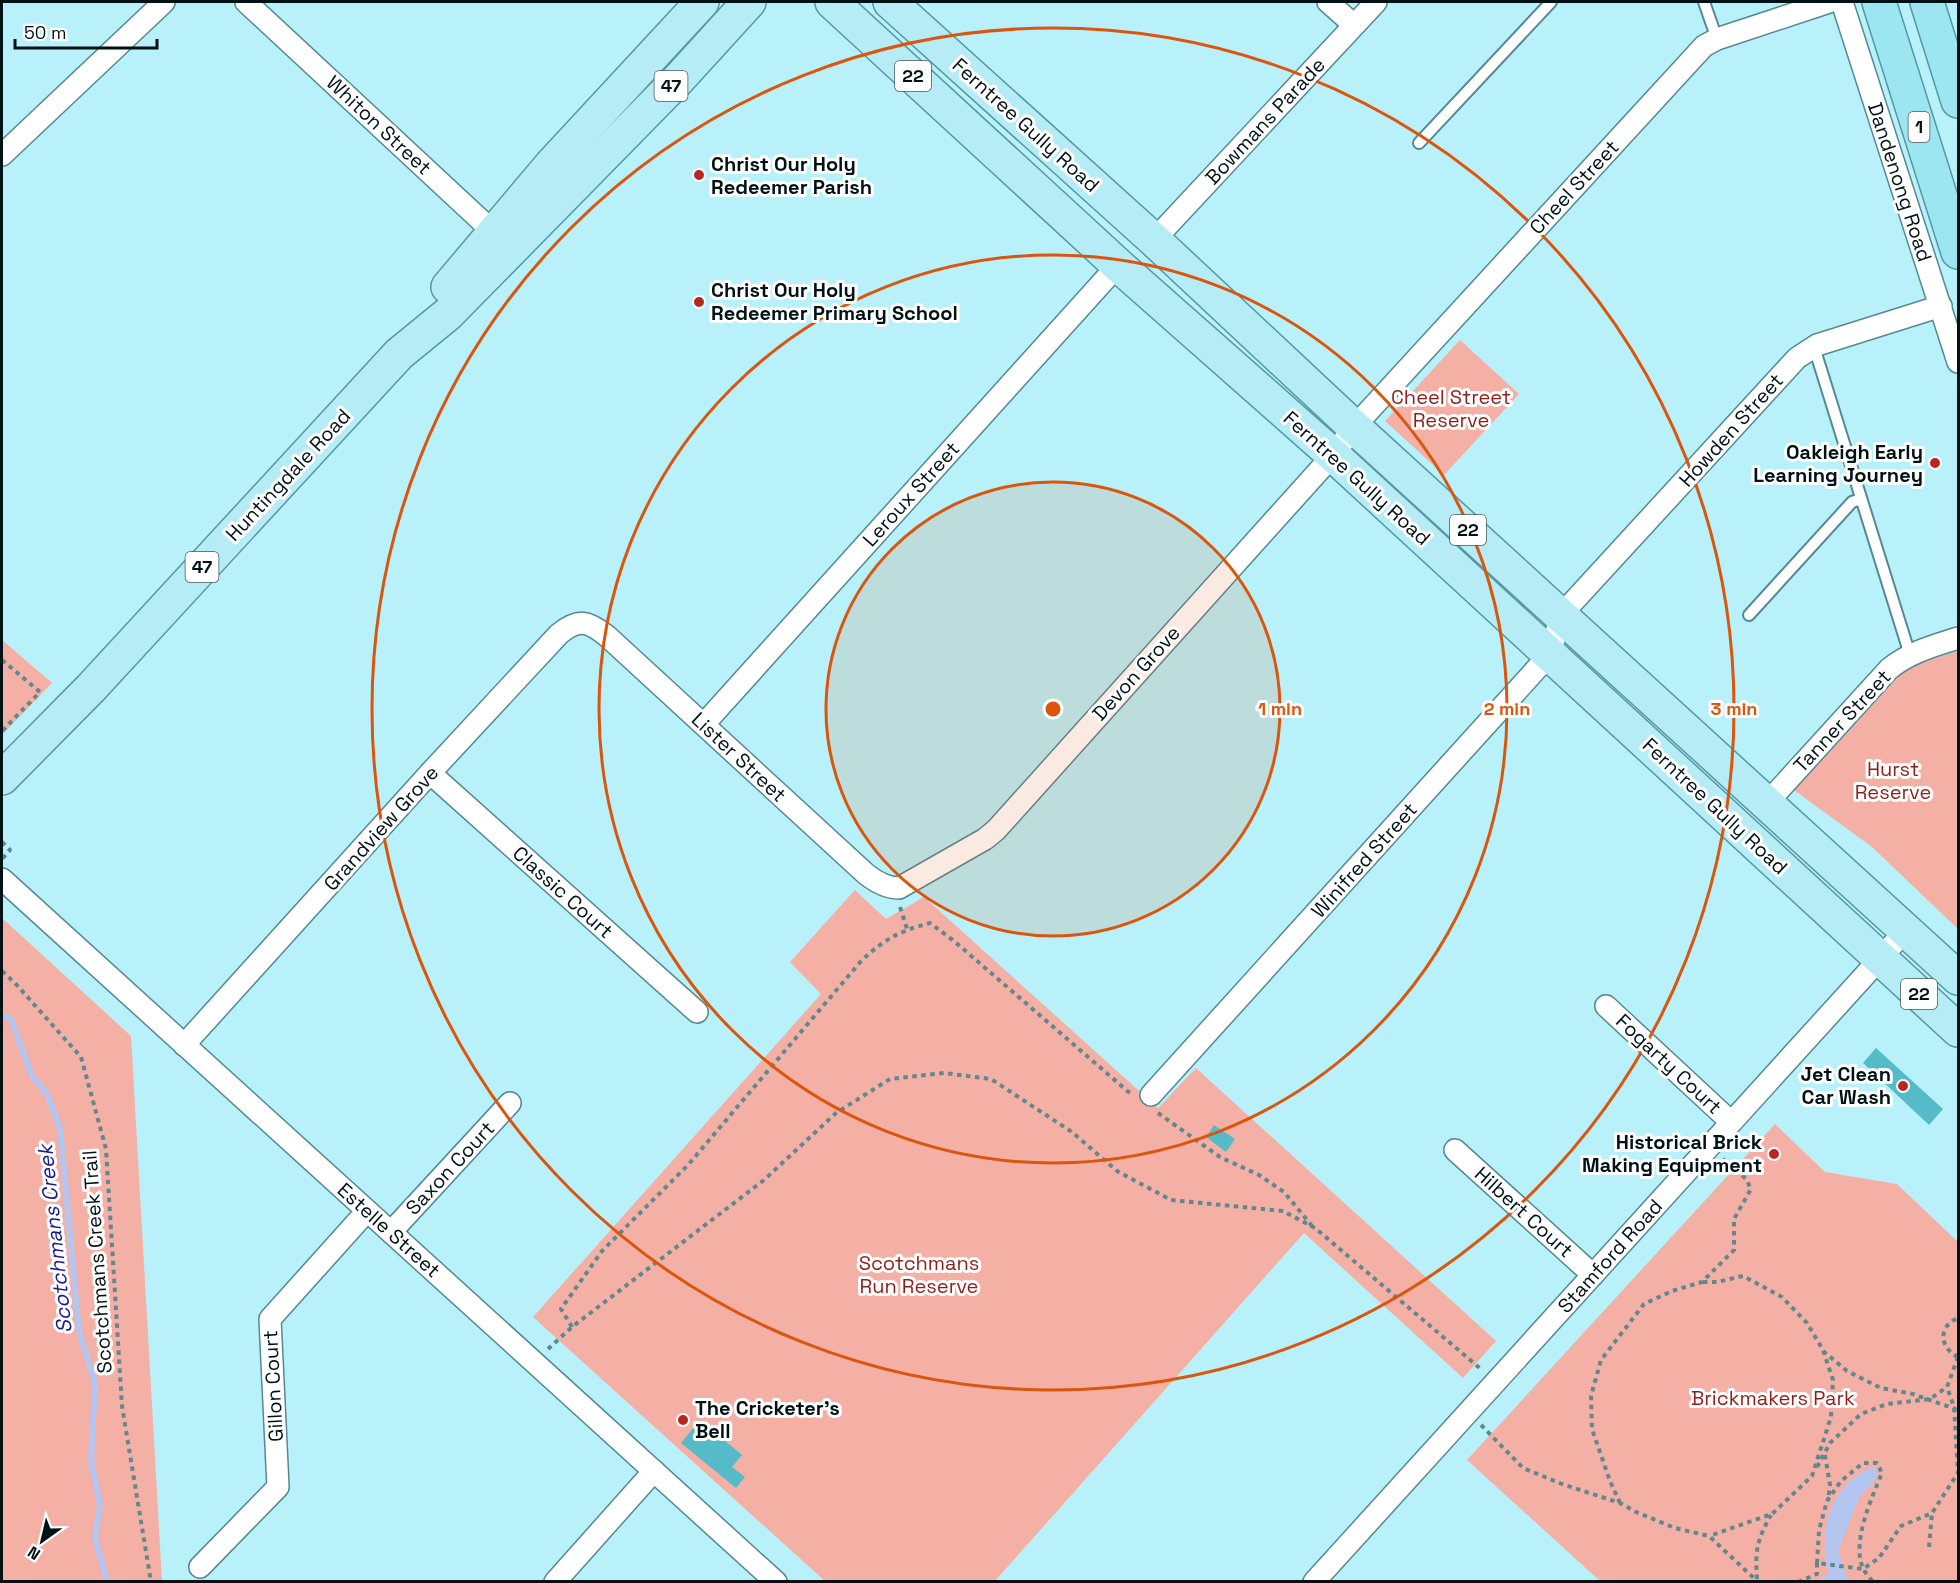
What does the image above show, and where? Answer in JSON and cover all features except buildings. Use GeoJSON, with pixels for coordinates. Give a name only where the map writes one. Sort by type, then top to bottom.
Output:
{"type":"FeatureCollection","features":[{"type":"Feature","properties":{"kind":"highway","name":"1"},"geometry":{"type":"LineString","coordinates":[[1879,2],[1959,252]]}},
{"type":"Feature","properties":{"kind":"highway"},"geometry":{"type":"LineString","coordinates":[[1927,2],[1959,101]]}},
{"type":"Feature","properties":{"kind":"main road","name":"Huntingdale Road"},"geometry":{"type":"LineString","coordinates":[[503,241],[551,165],[702,2]]}},
{"type":"Feature","properties":{"kind":"main road","name":"Huntingdale Road"},"geometry":{"type":"LineString","coordinates":[[2,778],[99,679],[399,354],[422,316],[677,81],[749,2]]}},
{"type":"Feature","properties":{"kind":"main road","name":"Ferntree Gully Road"},"geometry":{"type":"LineString","coordinates":[[832,2],[1118,265],[1333,455],[1959,1030]]}},
{"type":"Feature","properties":{"kind":"main road","name":"Ferntree Gully Road"},"geometry":{"type":"LineString","coordinates":[[890,2],[1154,240],[1354,427],[1959,978]]}},
{"type":"Feature","properties":{"kind":"street"},"geometry":{"type":"LineString","coordinates":[[2,155],[164,2]]}},
{"type":"Feature","properties":{"kind":"street","name":"Whiton Street"},"geometry":{"type":"LineString","coordinates":[[246,2],[503,241]]}},
{"type":"Feature","properties":{"kind":"street"},"geometry":{"type":"LineString","coordinates":[[1328,2],[1354,25]]}},
{"type":"Feature","properties":{"kind":"street","name":"Bowmans Parade"},"geometry":{"type":"LineString","coordinates":[[1154,240],[1376,2]]}},
{"type":"Feature","properties":{"kind":"street","name":"Cheel Street"},"geometry":{"type":"LineString","coordinates":[[1354,427],[1704,46],[1717,39],[1829,2]]}},
{"type":"Feature","properties":{"kind":"street","name":"Dandenong Road"},"geometry":{"type":"LineString","coordinates":[[1842,2],[1959,362]]}},
{"type":"Feature","properties":{"kind":"street","name":"Leroux Street"},"geometry":{"type":"LineString","coordinates":[[704,724],[1118,265]]}},
{"type":"Feature","properties":{"kind":"street","name":"Howden Street"},"geometry":{"type":"LineString","coordinates":[[1561,615],[1797,358],[1814,347],[1941,306]]}},
{"type":"Feature","properties":{"kind":"street","name":"Devon Grove"},"geometry":{"type":"LineString","coordinates":[[894,888],[905,885],[985,839],[996,830],[1333,455],[1354,427]]}},
{"type":"Feature","properties":{"kind":"street","name":"Winifred Street"},"geometry":{"type":"LineString","coordinates":[[1149,1103],[1550,654],[1561,615]]}},
{"type":"Feature","properties":{"kind":"street","name":"Lister Street"},"geometry":{"type":"LineString","coordinates":[[585,623],[607,636],[866,874],[877,882],[894,888]]}},
{"type":"Feature","properties":{"kind":"street","name":"Grandview Grove"},"geometry":{"type":"LineString","coordinates":[[184,1045],[559,634],[567,627],[585,623]]}},
{"type":"Feature","properties":{"kind":"street","name":"Tanner Street"},"geometry":{"type":"LineString","coordinates":[[1767,803],[1889,669],[1910,655],[1959,638]]}},
{"type":"Feature","properties":{"kind":"street","name":"Classic Court"},"geometry":{"type":"LineString","coordinates":[[430,773],[697,1012]]}},
{"type":"Feature","properties":{"kind":"street","name":"Estelle Street"},"geometry":{"type":"LineString","coordinates":[[2,879],[776,1581]]}},
{"type":"Feature","properties":{"kind":"street","name":"Stamford Road"},"geometry":{"type":"LineString","coordinates":[[1314,1581],[1906,930]]}},
{"type":"Feature","properties":{"kind":"street","name":"Fogarty Court"},"geometry":{"type":"LineString","coordinates":[[1606,1006],[1731,1122]]}},
{"type":"Feature","properties":{"kind":"street","name":"Saxon Court"},"geometry":{"type":"LineString","coordinates":[[391,1232],[510,1103]]}},
{"type":"Feature","properties":{"kind":"street","name":"Hilbert Court"},"geometry":{"type":"LineString","coordinates":[[1455,1150],[1593,1275]]}},
{"type":"Feature","properties":{"kind":"street","name":"Gillon Court"},"geometry":{"type":"LineString","coordinates":[[200,1567],[278,1488],[270,1319],[367,1211]]}},
{"type":"Feature","properties":{"kind":"street"},"geometry":{"type":"LineString","coordinates":[[555,1581],[654,1471]]}},
{"type":"Feature","properties":{"kind":"lane"},"geometry":{"type":"LineString","coordinates":[[1419,143],[1551,2]]}},
{"type":"Feature","properties":{"kind":"lane"},"geometry":{"type":"LineString","coordinates":[[1704,2],[1717,39]]}},
{"type":"Feature","properties":{"kind":"lane"},"geometry":{"type":"LineString","coordinates":[[1814,347],[1910,655]]}},
{"type":"Feature","properties":{"kind":"lane"},"geometry":{"type":"LineString","coordinates":[[1749,615],[1852,502],[1861,499]]}},
{"type":"Feature","properties":{"kind":"path"},"geometry":{"type":"LineString","coordinates":[[2,731],[40,692],[3,663]]}},
{"type":"Feature","properties":{"kind":"path"},"geometry":{"type":"LineString","coordinates":[[2,842],[10,850],[2,859]]}},
{"type":"Feature","properties":{"kind":"path"},"geometry":{"type":"LineString","coordinates":[[572,1327],[561,1309],[602,1251],[688,1165],[862,960],[883,941],[908,929],[930,923],[1149,1103],[1220,1157],[1259,1175],[1284,1192],[1315,1228],[1495,1382]]}},
{"type":"Feature","properties":{"kind":"path","name":"Scotchmans Creek Trail"},"geometry":{"type":"LineString","coordinates":[[2,971],[81,1057],[106,1149],[122,1406],[152,1581]]}},
{"type":"Feature","properties":{"kind":"path"},"geometry":{"type":"LineString","coordinates":[[535,1363],[572,1327],[764,1180],[836,1113],[890,1079],[944,1073],[991,1079],[1072,1132],[1117,1171],[1171,1200],[1283,1211],[1315,1228]]}},
{"type":"Feature","properties":{"kind":"path"},"geometry":{"type":"LineString","coordinates":[[1702,1282],[1734,1250],[1734,1219],[1751,1189],[1746,1179],[1709,1146]]}},
{"type":"Feature","properties":{"kind":"path"},"geometry":{"type":"LineString","coordinates":[[1620,1503],[1592,1429],[1591,1396],[1601,1360],[1644,1304],[1672,1291],[1702,1282],[1718,1282],[1743,1276],[1782,1297],[1807,1323],[1823,1350],[1833,1380],[1831,1417],[1812,1476]]}},
{"type":"Feature","properties":{"kind":"path"},"geometry":{"type":"LineString","coordinates":[[1758,1580],[1756,1560],[1760,1535],[1772,1514],[1812,1476],[1830,1443],[1861,1414],[1887,1404],[1930,1399],[1947,1388],[1958,1358],[1947,1349],[1943,1336],[1949,1323],[1959,1318]]}},
{"type":"Feature","properties":{"kind":"path"},"geometry":{"type":"LineString","coordinates":[[1823,1350],[1847,1371],[1881,1388],[1913,1394],[1956,1409]]}},
{"type":"Feature","properties":{"kind":"path"},"geometry":{"type":"LineString","coordinates":[[1929,1546],[1932,1513],[1958,1473],[1956,1409],[1947,1388]]}},
{"type":"Feature","properties":{"kind":"path"},"geometry":{"type":"LineString","coordinates":[[1467,1413],[1522,1468],[1620,1503],[1675,1528],[1709,1536],[1758,1580]]}},
{"type":"Feature","properties":{"kind":"path"},"geometry":{"type":"LineString","coordinates":[[1798,1581],[1817,1574],[1819,1530],[1830,1485],[1825,1453]]}},
{"type":"Feature","properties":{"kind":"path"},"geometry":{"type":"LineString","coordinates":[[1827,1501],[1841,1481],[1863,1463],[1877,1463],[1882,1473],[1862,1526],[1860,1555],[1863,1569],[1873,1581]]}},
{"type":"Feature","properties":{"kind":"path"},"geometry":{"type":"LineString","coordinates":[[1817,1563],[1863,1569],[1879,1558],[1901,1526],[1932,1513]]}},
{"type":"Feature","properties":{"kind":"path"},"geometry":{"type":"LineString","coordinates":[[1709,1536],[1772,1514]]}},
{"type":"Feature","properties":{"kind":"green space","name":"Cheel Street Reserve"},"geometry":{"type":"Polygon","coordinates":[[[1460,340],[1519,394],[1444,475],[1385,421],[1460,340]]]}},
{"type":"Feature","properties":{"kind":"green space"},"geometry":{"type":"Polygon","coordinates":[[[2,640],[52,683],[2,735],[2,640]]]}},
{"type":"Feature","properties":{"kind":"green space","name":"Hurst Reserve"},"geometry":{"type":"Polygon","coordinates":[[[1958,651],[1958,929],[1872,847],[1794,790],[1907,667],[1958,651]]]}},
{"type":"Feature","properties":{"kind":"green space","name":"Scotchmans Run Reserve"},"geometry":{"type":"Polygon","coordinates":[[[855,890],[886,919],[924,897],[1158,1108],[1196,1068],[1496,1341],[1463,1378],[1304,1233],[995,1581],[826,1582],[533,1317],[821,994],[790,962],[855,890]]]}},
{"type":"Feature","properties":{"kind":"green space"},"geometry":{"type":"Polygon","coordinates":[[[2,918],[131,1036],[162,1581],[2,1581],[2,918]]]}},
{"type":"Feature","properties":{"kind":"green space","name":"Brickmakers Park"},"geometry":{"type":"Polygon","coordinates":[[[1775,1124],[1825,1172],[1897,1184],[1958,1242],[1958,1581],[1600,1581],[1467,1460],[1775,1124]]]}},
{"type":"Feature","properties":{"kind":"water"},"geometry":{"type":"Polygon","coordinates":[[[1873,1467],[1878,1472],[1875,1481],[1860,1496],[1838,1551],[1848,1581],[1817,1581],[1828,1574],[1825,1537],[1833,1504],[1846,1485],[1873,1467]]]}},
{"type":"Feature","properties":{"kind":"waterway","name":"Scotchmans Creek"},"geometry":{"type":"LineString","coordinates":[[2,1015],[11,1019],[32,1076],[47,1094],[60,1128],[79,1331],[95,1383],[91,1461],[100,1505],[95,1537],[107,1582]]}},
{"type":"Feature","properties":{"kind":"place","name":"Christ Our Holy Redeemer Parish"},"geometry":{"type":"Point","coordinates":[699,175]}},
{"type":"Feature","properties":{"kind":"place","name":"Christ Our Holy Redeemer Primary School"},"geometry":{"type":"Point","coordinates":[699,302]}},
{"type":"Feature","properties":{"kind":"place","name":"Oakleigh Early Learning Journey"},"geometry":{"type":"Point","coordinates":[1935,463]}},
{"type":"Feature","properties":{"kind":"place","name":"Jet Clean Car Wash"},"geometry":{"type":"Point","coordinates":[1903,1086]}},
{"type":"Feature","properties":{"kind":"place","name":"Historical Brick Making Equipment"},"geometry":{"type":"Point","coordinates":[1774,1154]}},
{"type":"Feature","properties":{"kind":"place","name":"The Cricketer's Bell"},"geometry":{"type":"Point","coordinates":[683,1420]}}]}
